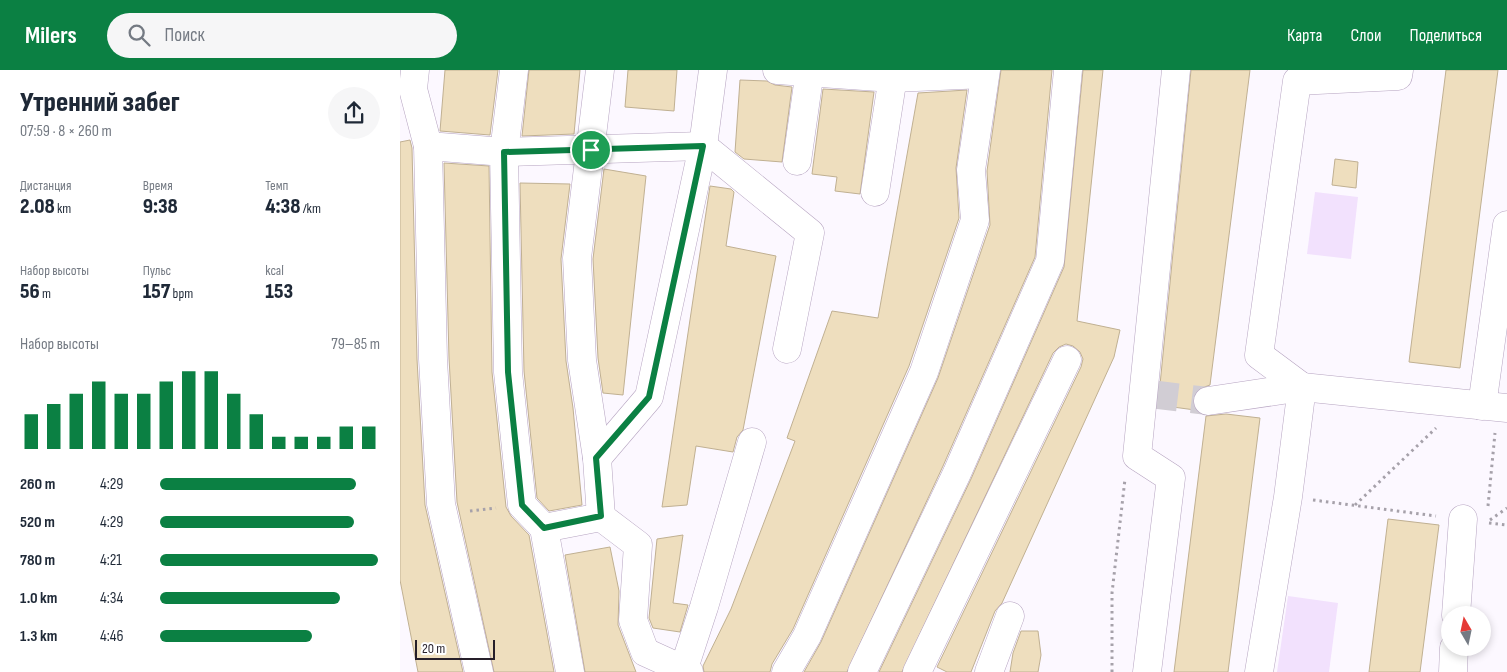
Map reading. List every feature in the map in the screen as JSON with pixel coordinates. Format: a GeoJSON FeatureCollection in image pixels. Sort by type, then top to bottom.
{"type":"FeatureCollection","features":[{"type":"Feature","properties":{"kind":"street"},"geometry":{"type":"LineString","coordinates":[[514,70],[504,152],[508,372],[522,505],[544,528],[570,672]]}},
{"type":"Feature","properties":{"kind":"street"},"geometry":{"type":"LineString","coordinates":[[600,70],[577,258],[582,360],[596,458],[601,516],[638,545],[633,620],[645,652],[686,670],[752,442]]}},
{"type":"Feature","properties":{"kind":"street"},"geometry":{"type":"LineString","coordinates":[[596,458],[649,397],[703,146],[713,70]]}},
{"type":"Feature","properties":{"kind":"street"},"geometry":{"type":"LineString","coordinates":[[777,70],[894,74],[985,72],[970,170],[975,220],[924,372],[807,636],[786,672]]}},
{"type":"Feature","properties":{"kind":"street"},"geometry":{"type":"LineString","coordinates":[[862,672],[957,473],[1050,261],[1068,70]]}},
{"type":"Feature","properties":{"kind":"street"},"geometry":{"type":"LineString","coordinates":[[1147,672],[1171,478],[1137,456],[1147,393],[1176,70]]}},
{"type":"Feature","properties":{"kind":"street"},"geometry":{"type":"LineString","coordinates":[[1302,388],[1258,355],[1297,81],[1398,76],[1399,70]]}},
{"type":"Feature","properties":{"kind":"street"},"geometry":{"type":"LineString","coordinates":[[798,161],[809,71]]}},
{"type":"Feature","properties":{"kind":"street"},"geometry":{"type":"LineString","coordinates":[[875,192],[894,74]]}},
{"type":"Feature","properties":{"kind":"street"},"geometry":{"type":"LineString","coordinates":[[409,83],[428,146],[433,359],[441,504],[479,672]]}},
{"type":"Feature","properties":{"kind":"street"},"geometry":{"type":"LineString","coordinates":[[428,146],[504,152],[703,146],[810,233],[787,350]]}},
{"type":"Feature","properties":{"kind":"street"},"geometry":{"type":"LineString","coordinates":[[1208,401],[1302,388],[1487,406],[1507,225]]}},
{"type":"Feature","properties":{"kind":"street"},"geometry":{"type":"LineString","coordinates":[[917,672],[1067,360]]}},
{"type":"Feature","properties":{"kind":"street"},"geometry":{"type":"LineString","coordinates":[[1259,672],[1288,497],[1302,388]]}},
{"type":"Feature","properties":{"kind":"street"},"geometry":{"type":"LineString","coordinates":[[544,528],[601,516]]}},
{"type":"Feature","properties":{"kind":"street"},"geometry":{"type":"LineString","coordinates":[[1458,606],[1474,521]]}},
{"type":"Feature","properties":{"kind":"street"},"geometry":{"type":"LineString","coordinates":[[989,672],[1010,616]]}},
{"type":"Feature","properties":{"kind":"street"},"geometry":{"type":"LineString","coordinates":[[1452,672],[1453,656]]}},
{"type":"Feature","properties":{"kind":"path"},"geometry":{"type":"LineString","coordinates":[[1354,505],[1487,406]]}},
{"type":"Feature","properties":{"kind":"path"},"geometry":{"type":"LineString","coordinates":[[1474,521],[1487,406]]}},
{"type":"Feature","properties":{"kind":"path"},"geometry":{"type":"LineString","coordinates":[[1288,497],[1507,525]]}},
{"type":"Feature","properties":{"kind":"path"},"geometry":{"type":"LineString","coordinates":[[444,514],[522,505]]}},
{"type":"Feature","properties":{"kind":"path"},"geometry":{"type":"LineString","coordinates":[[1474,521],[1507,508]]}},
{"type":"Feature","properties":{"kind":"shaded area"},"geometry":{"type":"Polygon","coordinates":[[[1315,192],[1358,197],[1351,259],[1307,254],[1315,192]]]}},
{"type":"Feature","properties":{"kind":"shaded area"},"geometry":{"type":"Polygon","coordinates":[[[1288,596],[1338,603],[1329,672],[1277,672],[1288,596]]]}},
{"type":"Feature","properties":{"kind":"building"},"geometry":{"type":"Polygon","coordinates":[[[445,70],[498,70],[490,135],[440,131],[445,70]]]}},
{"type":"Feature","properties":{"kind":"building"},"geometry":{"type":"Polygon","coordinates":[[[529,70],[580,70],[574,134],[522,136],[529,70]]]}},
{"type":"Feature","properties":{"kind":"building"},"geometry":{"type":"Polygon","coordinates":[[[628,70],[677,70],[674,111],[625,107],[628,70]]]}},
{"type":"Feature","properties":{"kind":"building"},"geometry":{"type":"Polygon","coordinates":[[[1001,70],[1052,70],[1035,257],[943,466],[847,672],[804,672],[821,642],[938,378],[990,225],[987,171],[1001,70]]]}},
{"type":"Feature","properties":{"kind":"building"},"geometry":{"type":"Polygon","coordinates":[[[1083,70],[1103,70],[1077,321],[1120,330],[1114,357],[1002,603],[995,611],[971,672],[947,672],[937,667],[1081,367],[1083,359],[1080,352],[1073,346],[1066,344],[1059,347],[1053,353],[902,672],[879,672],[971,479],[1064,267],[1083,70]]]}},
{"type":"Feature","properties":{"kind":"building"},"geometry":{"type":"Polygon","coordinates":[[[1191,70],[1250,70],[1210,385],[1199,389],[1194,395],[1193,403],[1195,410],[1158,405],[1191,70]]]}},
{"type":"Feature","properties":{"kind":"building"},"geometry":{"type":"Polygon","coordinates":[[[1446,70],[1498,70],[1460,368],[1409,362],[1446,70]]]}},
{"type":"Feature","properties":{"kind":"building"},"geometry":{"type":"Polygon","coordinates":[[[740,80],[767,81],[775,85],[792,87],[782,162],[744,159],[735,152],[740,80]]]}},
{"type":"Feature","properties":{"kind":"building"},"geometry":{"type":"Polygon","coordinates":[[[823,89],[874,92],[860,194],[835,191],[837,177],[812,174],[823,89]]]}},
{"type":"Feature","properties":{"kind":"building"},"geometry":{"type":"Polygon","coordinates":[[[967,90],[956,168],[959,218],[909,366],[793,629],[772,664],[770,672],[704,672],[703,666],[731,609],[795,441],[787,438],[832,311],[878,318],[918,93],[967,90]]]}},
{"type":"Feature","properties":{"kind":"building"},"geometry":{"type":"Polygon","coordinates":[[[410,140],[412,148],[417,359],[425,505],[463,672],[418,672],[400,580],[400,142],[410,140]]]}},
{"type":"Feature","properties":{"kind":"building"},"geometry":{"type":"Polygon","coordinates":[[[1335,159],[1358,162],[1356,188],[1332,185],[1335,159]]]}},
{"type":"Feature","properties":{"kind":"building"},"geometry":{"type":"Polygon","coordinates":[[[444,163],[489,166],[492,372],[506,507],[511,516],[529,535],[554,672],[494,672],[457,502],[449,358],[444,163]]]}},
{"type":"Feature","properties":{"kind":"building"},"geometry":{"type":"Polygon","coordinates":[[[604,169],[646,176],[623,395],[603,393],[598,358],[593,259],[604,169]]]}},
{"type":"Feature","properties":{"kind":"building"},"geometry":{"type":"Polygon","coordinates":[[[520,183],[570,184],[561,259],[566,361],[573,408],[582,505],[549,511],[537,498],[524,371],[520,183]]]}},
{"type":"Feature","properties":{"kind":"building"},"geometry":{"type":"Polygon","coordinates":[[[710,186],[731,189],[734,192],[726,246],[776,256],[743,430],[737,437],[733,452],[696,446],[687,505],[662,507],[710,186]]]}},
{"type":"Feature","properties":{"kind":"building"},"geometry":{"type":"Polygon","coordinates":[[[1226,414],[1260,418],[1228,672],[1174,672],[1206,416],[1226,414]]]}},
{"type":"Feature","properties":{"kind":"building"},"geometry":{"type":"Polygon","coordinates":[[[1388,519],[1439,525],[1420,672],[1369,672],[1388,519]]]}},
{"type":"Feature","properties":{"kind":"building"},"geometry":{"type":"Polygon","coordinates":[[[683,535],[673,603],[688,605],[680,632],[653,628],[649,618],[657,539],[683,535]]]}},
{"type":"Feature","properties":{"kind":"building"},"geometry":{"type":"Polygon","coordinates":[[[610,547],[619,591],[618,625],[636,672],[585,672],[565,555],[610,547]]]}},
{"type":"Feature","properties":{"kind":"building"},"geometry":{"type":"Polygon","coordinates":[[[1021,631],[1038,631],[1041,655],[1038,672],[1010,672],[1013,653],[1021,631]]]}},
{"type":"Feature","properties":{"kind":"tunnel"},"geometry":{"type":"LineString","coordinates":[[1150,394],[1208,401]]}},
{"type":"Feature","properties":{"kind":"route"},"geometry":{"type":"LineString","coordinates":[[703,146],[649,397],[596,458],[601,516],[544,528],[522,505],[508,372],[504,152],[591,150],[703,146]]}}]}
